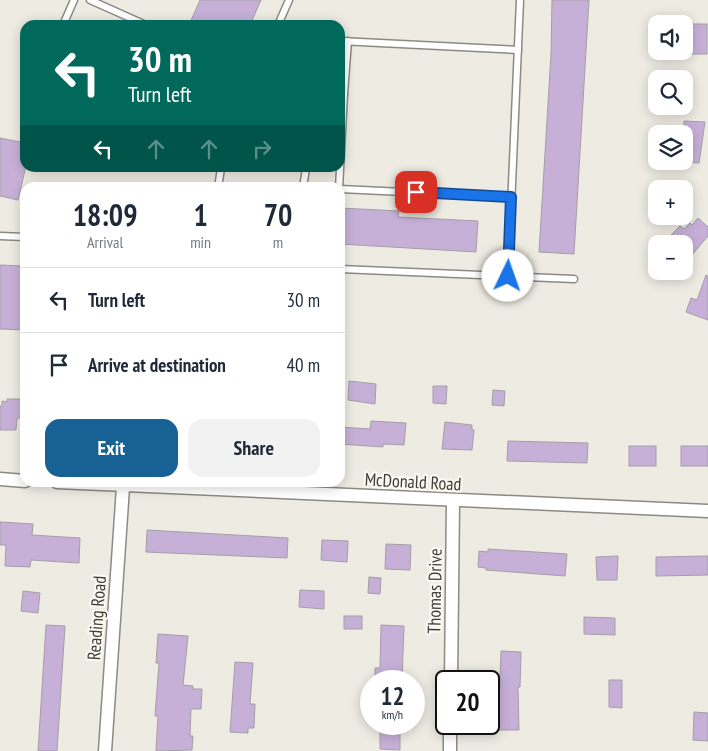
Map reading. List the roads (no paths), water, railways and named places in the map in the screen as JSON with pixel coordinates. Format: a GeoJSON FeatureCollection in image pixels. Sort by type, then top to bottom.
{"type":"FeatureCollection","features":[{"type":"Feature","properties":{"kind":"street"},"geometry":{"type":"LineString","coordinates":[[0,479],[20,480]]}},
{"type":"Feature","properties":{"kind":"street","name":"Reading Road"},"geometry":{"type":"LineString","coordinates":[[105,751],[123,487]]}},
{"type":"Feature","properties":{"kind":"street","name":"McDonald Road"},"geometry":{"type":"LineString","coordinates":[[145,487],[708,511]]}},
{"type":"Feature","properties":{"kind":"street","name":"Thomas Drive"},"geometry":{"type":"LineString","coordinates":[[451,670],[453,501]]}},
{"type":"Feature","properties":{"kind":"street"},"geometry":{"type":"LineString","coordinates":[[450,735],[450,751]]}},
{"type":"Feature","properties":{"kind":"lane"},"geometry":{"type":"LineString","coordinates":[[65,20],[74,0]]}},
{"type":"Feature","properties":{"kind":"lane"},"geometry":{"type":"LineString","coordinates":[[90,0],[135,20]]}},
{"type":"Feature","properties":{"kind":"lane"},"geometry":{"type":"LineString","coordinates":[[280,20],[289,0]]}},
{"type":"Feature","properties":{"kind":"lane"},"geometry":{"type":"LineString","coordinates":[[508,276],[520,0]]}},
{"type":"Feature","properties":{"kind":"lane"},"geometry":{"type":"LineString","coordinates":[[345,81],[348,41],[518,50]]}},
{"type":"Feature","properties":{"kind":"lane"},"geometry":{"type":"LineString","coordinates":[[345,188],[511,197]]}},
{"type":"Feature","properties":{"kind":"lane"},"geometry":{"type":"LineString","coordinates":[[0,236],[20,237]]}},
{"type":"Feature","properties":{"kind":"lane"},"geometry":{"type":"LineString","coordinates":[[345,269],[574,279]]}}]}
